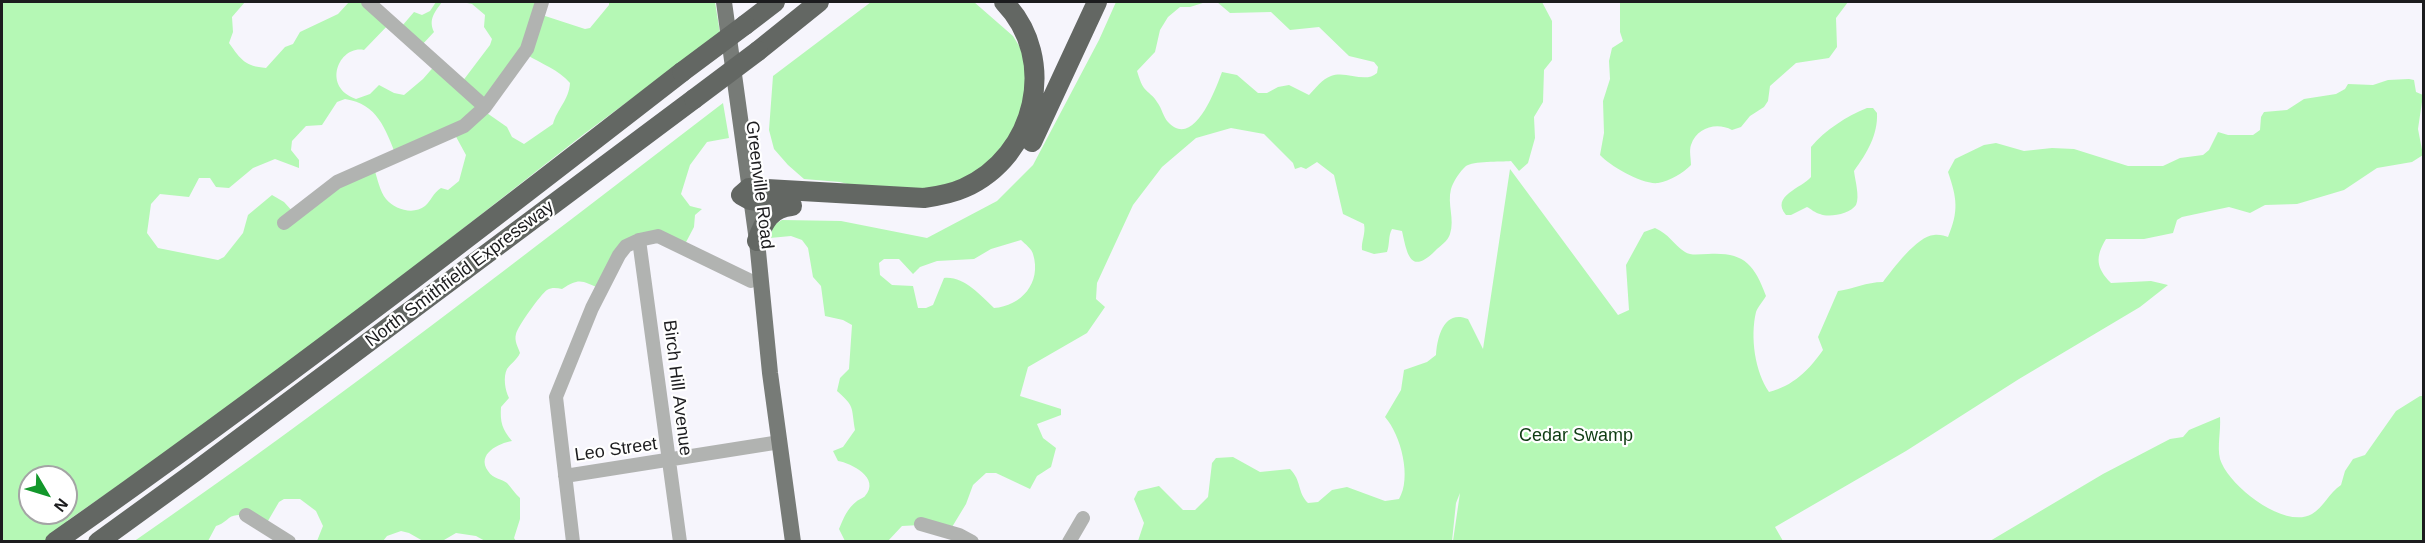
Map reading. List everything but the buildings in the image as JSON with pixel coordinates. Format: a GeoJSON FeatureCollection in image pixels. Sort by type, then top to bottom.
{"type":"FeatureCollection","features":[{"type":"Feature","properties":{"kind":"highway","name":"North Smithfield Expressway"},"geometry":{"type":"LineString","coordinates":[[55,542],[222,424],[776,2]]}},
{"type":"Feature","properties":{"kind":"highway","name":"North Smithfield Expressway"},"geometry":{"type":"LineString","coordinates":[[98,542],[216,457],[758,51],[818,2]]}},
{"type":"Feature","properties":{"kind":"highway"},"geometry":{"type":"LineString","coordinates":[[786,206],[747,189],[755,181],[769,190],[924,198],[946,195],[964,189],[992,171],[1022,135],[1030,114],[1035,86],[1035,65],[1029,42],[1020,23],[1004,2]]}},
{"type":"Feature","properties":{"kind":"highway"},"geometry":{"type":"LineString","coordinates":[[757,241],[763,225],[770,216],[775,210],[786,206],[918,210],[960,204],[980,195],[1010,173],[1030,147],[1097,2]]}},
{"type":"Feature","properties":{"kind":"main road","name":"Greenville Road"},"geometry":{"type":"LineString","coordinates":[[715,2],[757,241],[793,542]]}},
{"type":"Feature","properties":{"kind":"main road","name":"Greenville Road"},"geometry":{"type":"LineString","coordinates":[[724,2],[747,189],[751,281],[771,373]]}},
{"type":"Feature","properties":{"kind":"street"},"geometry":{"type":"LineString","coordinates":[[368,2],[485,107]]}},
{"type":"Feature","properties":{"kind":"street"},"geometry":{"type":"LineString","coordinates":[[284,223],[337,182],[464,126],[485,107],[527,49],[542,2]]}},
{"type":"Feature","properties":{"kind":"street"},"geometry":{"type":"LineString","coordinates":[[573,542],[556,397],[591,308],[626,246],[653,235],[666,238],[751,281]]}},
{"type":"Feature","properties":{"kind":"street","name":"Birch Hill Avenue"},"geometry":{"type":"LineString","coordinates":[[639,240],[680,542]]}},
{"type":"Feature","properties":{"kind":"street","name":"Leo Street"},"geometry":{"type":"LineString","coordinates":[[565,476],[780,442]]}},
{"type":"Feature","properties":{"kind":"street"},"geometry":{"type":"LineString","coordinates":[[246,515],[285,540]]}},
{"type":"Feature","properties":{"kind":"street"},"geometry":{"type":"LineString","coordinates":[[1069,542],[1083,518]]}},
{"type":"Feature","properties":{"kind":"street"},"geometry":{"type":"LineString","coordinates":[[921,524],[959,535],[972,542]]}},
{"type":"Feature","properties":{"kind":"green space"},"geometry":{"type":"Polygon","coordinates":[[[2,2],[245,2],[232,17],[233,32],[229,43],[244,61],[253,66],[266,68],[285,47],[293,44],[300,32],[338,14],[349,2],[371,2],[392,21],[364,50],[355,50],[347,54],[337,68],[339,86],[345,93],[356,99],[370,94],[379,85],[394,93],[404,95],[437,63],[462,82],[492,39],[484,27],[485,15],[472,4],[462,2],[545,2],[542,15],[585,29],[590,28],[609,2],[715,2],[720,33],[584,134],[213,420],[78,513],[78,465],[18,465],[18,525],[69,525],[70,527],[49,541],[2,542],[2,2]],[[527,55],[484,111],[507,127],[512,137],[524,144],[553,124],[567,94],[570,83],[556,71],[527,55]],[[345,99],[337,102],[322,125],[306,126],[292,141],[291,150],[299,160],[299,168],[275,159],[253,168],[229,188],[216,187],[210,178],[199,178],[189,197],[160,194],[151,204],[147,233],[158,248],[218,260],[224,257],[243,233],[248,215],[272,195],[284,202],[294,213],[374,168],[386,199],[394,206],[410,211],[421,209],[441,188],[448,190],[459,181],[466,155],[454,133],[396,155],[384,127],[373,112],[365,106],[345,99]]]}},
{"type":"Feature","properties":{"kind":"green space"},"geometry":{"type":"Polygon","coordinates":[[[436,2],[442,2],[432,19],[434,32],[421,46],[402,26],[414,12],[422,15],[430,11],[436,2]]]}},
{"type":"Feature","properties":{"kind":"green space"},"geometry":{"type":"Polygon","coordinates":[[[871,2],[974,2],[1013,36],[1021,49],[1025,64],[1027,96],[1000,163],[952,189],[866,189],[840,182],[804,179],[774,149],[769,130],[773,76],[871,2]]]}},
{"type":"Feature","properties":{"kind":"green space"},"geometry":{"type":"Polygon","coordinates":[[[1116,2],[1206,2],[1190,7],[1180,7],[1168,17],[1160,30],[1155,52],[1137,71],[1143,86],[1156,100],[1166,120],[1178,129],[1187,128],[1195,123],[1209,102],[1222,72],[1237,75],[1258,93],[1267,93],[1278,87],[1289,85],[1309,95],[1322,81],[1331,76],[1367,77],[1377,73],[1378,67],[1374,62],[1349,56],[1319,27],[1290,30],[1271,12],[1230,13],[1217,2],[1542,2],[1552,21],[1552,60],[1544,70],[1543,102],[1534,117],[1535,138],[1528,163],[1519,171],[1511,161],[1480,162],[1466,166],[1451,189],[1452,223],[1449,237],[1420,262],[1411,259],[1408,254],[1402,231],[1392,229],[1387,252],[1374,254],[1362,250],[1364,224],[1343,214],[1334,175],[1317,162],[1306,169],[1301,167],[1295,169],[1293,163],[1264,134],[1231,128],[1196,138],[1162,167],[1133,205],[1097,283],[1096,299],[1105,307],[1087,333],[1028,367],[1020,396],[1061,409],[1061,415],[1037,424],[1043,438],[1056,448],[1051,467],[1037,476],[1030,489],[996,473],[986,473],[973,485],[966,504],[949,532],[920,525],[902,526],[888,541],[845,541],[839,529],[851,507],[865,496],[869,489],[867,478],[856,468],[838,461],[833,451],[843,447],[855,430],[851,408],[847,400],[837,391],[840,378],[849,369],[852,325],[843,320],[825,316],[821,286],[813,277],[808,248],[802,240],[791,236],[759,239],[757,235],[782,220],[841,221],[927,238],[997,201],[1033,165],[1099,40],[1116,2]],[[1021,240],[991,249],[974,259],[937,261],[920,267],[913,274],[899,259],[884,259],[879,263],[880,275],[892,285],[913,286],[918,308],[933,305],[944,278],[965,283],[994,308],[1004,306],[1021,298],[1032,283],[1035,265],[1032,252],[1021,240]]]}},
{"type":"Feature","properties":{"kind":"green space"},"geometry":{"type":"Polygon","coordinates":[[[1620,2],[1848,2],[1836,18],[1837,47],[1829,58],[1796,63],[1770,86],[1768,101],[1764,107],[1750,116],[1741,127],[1732,130],[1714,126],[1703,130],[1691,145],[1691,165],[1676,176],[1652,183],[1627,174],[1600,155],[1604,133],[1603,101],[1610,79],[1609,61],[1612,48],[1623,41],[1620,32],[1620,2]]]}},
{"type":"Feature","properties":{"kind":"green space","name":"Cedar Swamp"},"geometry":{"type":"Polygon","coordinates":[[[2388,80],[2414,80],[2416,92],[2423,95],[2418,129],[2423,155],[2412,162],[2377,168],[2344,190],[2297,204],[2265,205],[2250,213],[2229,207],[2182,217],[2177,220],[2173,233],[2144,239],[2106,239],[2100,251],[2099,262],[2102,272],[2111,283],[2151,281],[2168,285],[2140,307],[2019,379],[1906,451],[1775,527],[1783,541],[1453,541],[1460,493],[1456,503],[1452,541],[1138,541],[1144,523],[1134,499],[1138,491],[1159,486],[1183,510],[1195,510],[1208,497],[1212,463],[1216,458],[1233,457],[1260,472],[1290,469],[1308,503],[1318,502],[1332,490],[1347,487],[1385,501],[1399,499],[1405,480],[1403,457],[1396,434],[1385,417],[1401,390],[1404,370],[1427,362],[1436,355],[1440,333],[1448,321],[1460,317],[1468,319],[1483,349],[1510,169],[1618,315],[1629,310],[1626,265],[1644,232],[1655,228],[1687,253],[1730,255],[1746,262],[1757,275],[1766,296],[1756,312],[1754,343],[1760,375],[1769,392],[1786,386],[1800,376],[1823,350],[1818,337],[1838,291],[1883,282],[1920,241],[1934,235],[1948,237],[1954,220],[1956,204],[1948,172],[1955,159],[1984,145],[1996,143],[2024,151],[2052,148],[2074,149],[2128,166],[2163,166],[2180,158],[2203,155],[2209,150],[2218,132],[2228,135],[2253,135],[2260,130],[2261,117],[2264,112],[2287,110],[2304,99],[2336,94],[2345,89],[2348,84],[2373,85],[2388,80]]]}},
{"type":"Feature","properties":{"kind":"green space"},"geometry":{"type":"Polygon","coordinates":[[[723,103],[729,138],[707,142],[690,165],[681,194],[690,206],[702,209],[695,215],[694,227],[684,246],[666,239],[632,244],[601,289],[577,282],[562,289],[549,289],[535,304],[516,334],[516,344],[520,353],[507,369],[505,384],[509,398],[501,407],[502,425],[512,441],[491,450],[485,459],[485,465],[490,474],[507,483],[520,498],[520,519],[514,538],[516,541],[485,541],[476,536],[456,533],[444,540],[423,541],[401,531],[387,536],[383,541],[317,541],[323,526],[316,511],[300,499],[284,499],[279,502],[265,526],[243,515],[238,515],[216,526],[208,541],[133,542],[357,381],[723,103]]]}},
{"type":"Feature","properties":{"kind":"green space"},"geometry":{"type":"Polygon","coordinates":[[[1867,108],[1873,108],[1877,113],[1877,121],[1871,144],[1854,171],[1856,205],[1849,211],[1834,215],[1824,215],[1807,207],[1786,215],[1782,208],[1785,198],[1811,177],[1811,147],[1837,124],[1867,108]]]}},
{"type":"Feature","properties":{"kind":"green space"},"geometry":{"type":"Polygon","coordinates":[[[2423,396],[2423,541],[1990,541],[2103,474],[2170,439],[2183,437],[2189,430],[2220,417],[2220,459],[2234,481],[2258,502],[2287,516],[2300,517],[2312,514],[2341,485],[2345,471],[2353,459],[2365,455],[2396,411],[2423,396]]]}}]}
